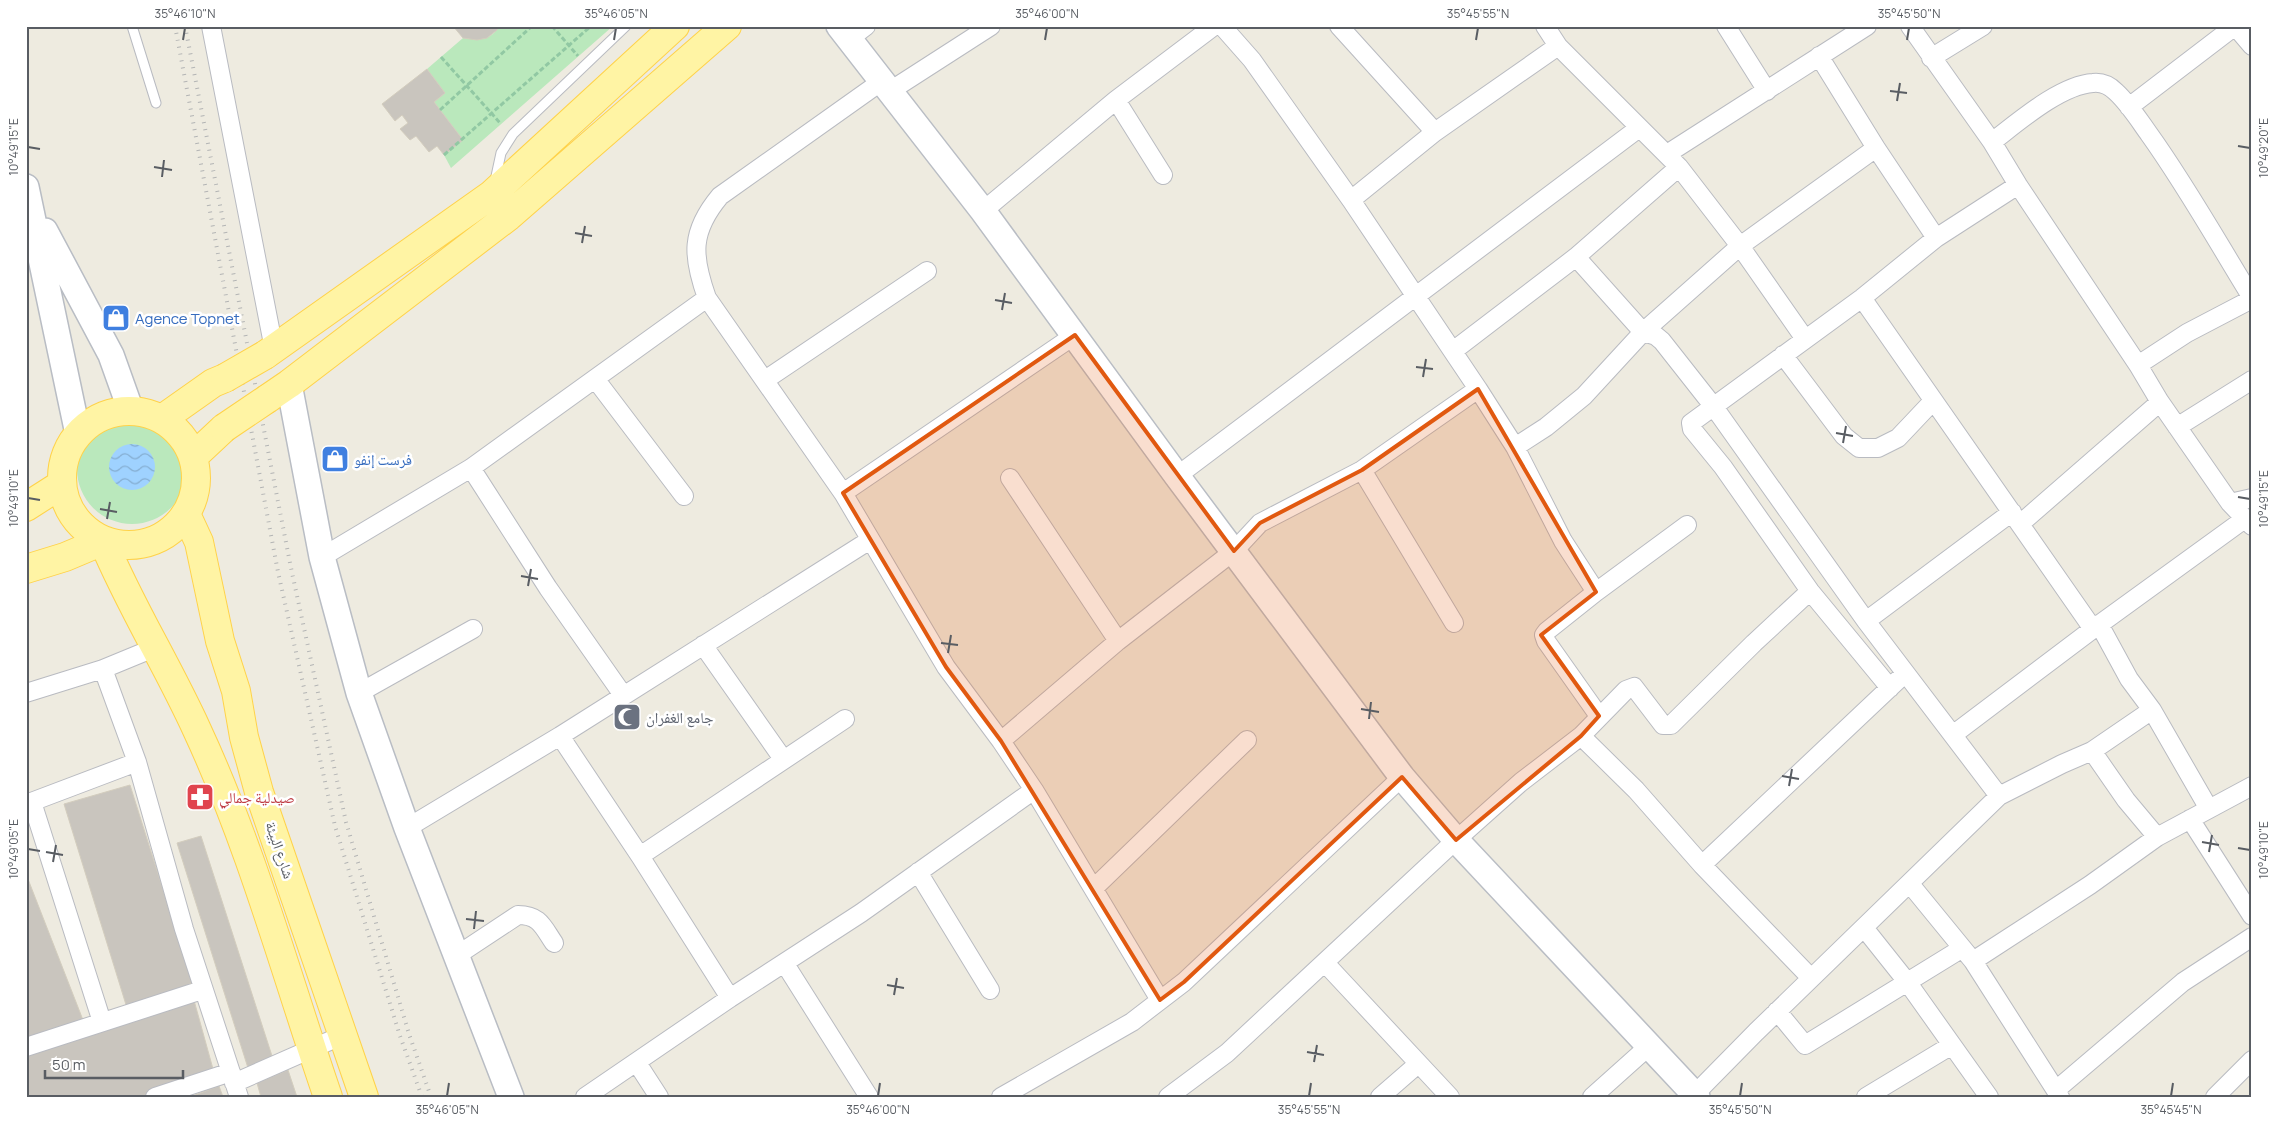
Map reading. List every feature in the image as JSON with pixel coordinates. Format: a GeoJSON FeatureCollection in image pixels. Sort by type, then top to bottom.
{"type":"FeatureCollection","features":[{"type":"Feature","properties":{"kind":"main road"},"geometry":{"type":"LineString","coordinates":[[162,419],[213,383],[270,352],[491,196],[675,26]]}},
{"type":"Feature","properties":{"kind":"main road"},"geometry":{"type":"LineString","coordinates":[[193,457],[224,428],[278,392],[509,216],[727,26]]}},
{"type":"Feature","properties":{"kind":"main road"},"geometry":{"type":"LineString","coordinates":[[131,411],[147,413],[162,419],[181,435],[193,457],[196,476],[194,496],[186,514],[168,533],[144,544],[124,545],[103,541],[79,524],[71,512],[62,484],[63,466],[68,449],[78,434],[87,426],[108,414],[131,411]]}},
{"type":"Feature","properties":{"kind":"main road"},"geometry":{"type":"LineString","coordinates":[[26,507],[62,484]]}},
{"type":"Feature","properties":{"kind":"main road","name":"شارع البيئة"},"geometry":{"type":"LineString","coordinates":[[186,514],[199,542],[220,641],[236,691],[244,737],[259,792],[361,1087]]}},
{"type":"Feature","properties":{"kind":"main road"},"geometry":{"type":"LineString","coordinates":[[26,569],[65,557],[103,541]]}},
{"type":"Feature","properties":{"kind":"main road"},"geometry":{"type":"LineString","coordinates":[[103,541],[117,575],[197,729],[225,795],[326,1092],[361,1087]]}},
{"type":"Feature","properties":{"kind":"street"},"geometry":{"type":"LineString","coordinates":[[211,26],[270,352]]}},
{"type":"Feature","properties":{"kind":"street"},"geometry":{"type":"LineString","coordinates":[[991,26],[886,86],[720,196],[699,228],[696,248],[697,270],[707,298],[843,493],[946,667],[1001,741],[1034,790],[1160,1000]]}},
{"type":"Feature","properties":{"kind":"street"},"geometry":{"type":"LineString","coordinates":[[983,211],[1116,100],[1214,26]]}},
{"type":"Feature","properties":{"kind":"street"},"geometry":{"type":"LineString","coordinates":[[1222,26],[1252,60],[1454,351],[1515,448],[1563,540],[1596,592]]}},
{"type":"Feature","properties":{"kind":"street"},"geometry":{"type":"LineString","coordinates":[[1339,26],[1435,132]]}},
{"type":"Feature","properties":{"kind":"street"},"geometry":{"type":"LineString","coordinates":[[1545,26],[1558,46],[1638,128],[1673,160],[1740,246],[1805,339]]}},
{"type":"Feature","properties":{"kind":"street"},"geometry":{"type":"LineString","coordinates":[[1726,26],[1767,91]]}},
{"type":"Feature","properties":{"kind":"street"},"geometry":{"type":"LineString","coordinates":[[1454,351],[1576,257],[1673,160],[1767,91],[1867,26]]}},
{"type":"Feature","properties":{"kind":"street"},"geometry":{"type":"LineString","coordinates":[[1910,26],[1930,58],[1992,142],[2018,185],[2177,427],[2230,503],[2249,522],[2096,626],[1954,734]]}},
{"type":"Feature","properties":{"kind":"street"},"geometry":{"type":"LineString","coordinates":[[1930,58],[1983,26]]}},
{"type":"Feature","properties":{"kind":"street"},"geometry":{"type":"LineString","coordinates":[[2129,107],[2235,26],[2252,46]]}},
{"type":"Feature","properties":{"kind":"street"},"geometry":{"type":"LineString","coordinates":[[851,31],[886,86],[983,211],[1177,476],[1402,776],[1456,840],[1696,1096],[1777,1011],[1865,929],[1939,853],[1999,796],[2092,751],[2152,710]]}},
{"type":"Feature","properties":{"kind":"street"},"geometry":{"type":"LineString","coordinates":[[1351,200],[1435,132],[1558,46]]}},
{"type":"Feature","properties":{"kind":"street"},"geometry":{"type":"LineString","coordinates":[[1819,56],[1876,148],[1936,238]]}},
{"type":"Feature","properties":{"kind":"street"},"geometry":{"type":"LineString","coordinates":[[1992,142],[2038,107],[2065,92],[2092,83],[2103,84],[2111,88],[2129,107],[2169,162],[2252,299],[2187,333],[2138,365]]}},
{"type":"Feature","properties":{"kind":"street"},"geometry":{"type":"LineString","coordinates":[[1116,100],[1163,175]]}},
{"type":"Feature","properties":{"kind":"street"},"geometry":{"type":"LineString","coordinates":[[1177,476],[1638,128]]}},
{"type":"Feature","properties":{"kind":"street"},"geometry":{"type":"LineString","coordinates":[[1515,448],[1546,427],[1584,396],[1643,332],[1740,246],[1876,148]]}},
{"type":"Feature","properties":{"kind":"street"},"geometry":{"type":"LineString","coordinates":[[1890,688],[1810,591],[1723,467],[1692,430],[1691,423],[1862,298],[1936,238],[2018,185]]}},
{"type":"Feature","properties":{"kind":"street"},"geometry":{"type":"LineString","coordinates":[[29,196],[111,356],[131,411]]}},
{"type":"Feature","properties":{"kind":"street"},"geometry":{"type":"LineString","coordinates":[[29,196],[78,434]]}},
{"type":"Feature","properties":{"kind":"street"},"geometry":{"type":"LineString","coordinates":[[1576,257],[1643,332],[1656,336],[1662,341],[1714,407],[1866,621],[1954,734],[1999,796]]}},
{"type":"Feature","properties":{"kind":"street"},"geometry":{"type":"LineString","coordinates":[[765,380],[927,271]]}},
{"type":"Feature","properties":{"kind":"street"},"geometry":{"type":"LineString","coordinates":[[322,557],[471,468],[596,380],[707,298]]}},
{"type":"Feature","properties":{"kind":"street"},"geometry":{"type":"LineString","coordinates":[[1862,298],[2016,518],[2096,626],[2129,679],[2152,710],[2209,809]]}},
{"type":"Feature","properties":{"kind":"street"},"geometry":{"type":"LineString","coordinates":[[843,493],[1075,335]]}},
{"type":"Feature","properties":{"kind":"street"},"geometry":{"type":"LineString","coordinates":[[1783,355],[1844,436],[1859,448],[1878,448],[1898,438],[1933,401]]}},
{"type":"Feature","properties":{"kind":"street"},"geometry":{"type":"LineString","coordinates":[[596,380],[684,496]]}},
{"type":"Feature","properties":{"kind":"street"},"geometry":{"type":"LineString","coordinates":[[2177,427],[2252,380]]}},
{"type":"Feature","properties":{"kind":"street"},"geometry":{"type":"LineString","coordinates":[[1001,741],[1118,641],[1234,550],[1260,523],[1362,470],[1478,389]]}},
{"type":"Feature","properties":{"kind":"street"},"geometry":{"type":"LineString","coordinates":[[278,392],[359,694],[456,956],[511,1097]]}},
{"type":"Feature","properties":{"kind":"street"},"geometry":{"type":"LineString","coordinates":[[1866,621],[2016,518],[2160,402]]}},
{"type":"Feature","properties":{"kind":"street"},"geometry":{"type":"LineString","coordinates":[[471,468],[548,588],[623,695]]}},
{"type":"Feature","properties":{"kind":"street"},"geometry":{"type":"LineString","coordinates":[[1362,470],[1454,623]]}},
{"type":"Feature","properties":{"kind":"street"},"geometry":{"type":"LineString","coordinates":[[1010,478],[1118,641]]}},
{"type":"Feature","properties":{"kind":"street"},"geometry":{"type":"LineString","coordinates":[[2230,503],[2252,498]]}},
{"type":"Feature","properties":{"kind":"street"},"geometry":{"type":"LineString","coordinates":[[1599,716],[1546,641],[1544,635],[1546,631],[1580,603],[1687,526]]}},
{"type":"Feature","properties":{"kind":"street"},"geometry":{"type":"LineString","coordinates":[[408,828],[560,736],[870,540]]}},
{"type":"Feature","properties":{"kind":"street"},"geometry":{"type":"LineString","coordinates":[[1176,1095],[1227,1053],[1521,782],[1581,736],[1626,690],[1634,687],[1664,725],[1671,725],[1754,642],[1810,591]]}},
{"type":"Feature","properties":{"kind":"street"},"geometry":{"type":"LineString","coordinates":[[359,694],[473,629]]}},
{"type":"Feature","properties":{"kind":"street"},"geometry":{"type":"LineString","coordinates":[[703,644],[783,759]]}},
{"type":"Feature","properties":{"kind":"street"},"geometry":{"type":"LineString","coordinates":[[26,693],[102,669],[154,648]]}},
{"type":"Feature","properties":{"kind":"street"},"geometry":{"type":"LineString","coordinates":[[102,669],[137,762],[202,990],[235,1084]]}},
{"type":"Feature","properties":{"kind":"street"},"geometry":{"type":"LineString","coordinates":[[1702,865],[1905,673]]}},
{"type":"Feature","properties":{"kind":"street"},"geometry":{"type":"LineString","coordinates":[[640,856],[845,719]]}},
{"type":"Feature","properties":{"kind":"street"},"geometry":{"type":"LineString","coordinates":[[560,736],[640,856],[730,998]]}},
{"type":"Feature","properties":{"kind":"street"},"geometry":{"type":"LineString","coordinates":[[1581,736],[1636,790],[1702,865],[1811,978]]}},
{"type":"Feature","properties":{"kind":"street"},"geometry":{"type":"LineString","coordinates":[[1094,888],[1246,740]]}},
{"type":"Feature","properties":{"kind":"street"},"geometry":{"type":"LineString","coordinates":[[2092,751],[2126,800],[2157,837]]}},
{"type":"Feature","properties":{"kind":"street"},"geometry":{"type":"LineString","coordinates":[[102,1022],[29,803],[137,762]]}},
{"type":"Feature","properties":{"kind":"street"},"geometry":{"type":"LineString","coordinates":[[1001,1097],[1132,1022],[1184,982],[1402,776]]}},
{"type":"Feature","properties":{"kind":"street"},"geometry":{"type":"LineString","coordinates":[[1777,1011],[1805,1045],[1908,982],[1967,955],[2090,885],[2157,837],[2252,786]]}},
{"type":"Feature","properties":{"kind":"street"},"geometry":{"type":"LineString","coordinates":[[585,1097],[730,998],[862,913],[1034,790]]}},
{"type":"Feature","properties":{"kind":"street"},"geometry":{"type":"LineString","coordinates":[[2190,819],[2252,916]]}},
{"type":"Feature","properties":{"kind":"street"},"geometry":{"type":"LineString","coordinates":[[918,872],[990,990]]}},
{"type":"Feature","properties":{"kind":"street"},"geometry":{"type":"LineString","coordinates":[[1910,884],[1967,955],[2058,1093],[2183,982],[2252,937]]}},
{"type":"Feature","properties":{"kind":"street"},"geometry":{"type":"LineString","coordinates":[[456,956],[518,915],[529,915],[538,920],[554,943]]}},
{"type":"Feature","properties":{"kind":"street"},"geometry":{"type":"LineString","coordinates":[[1865,929],[1908,982],[1982,1084],[1989,1097]]}},
{"type":"Feature","properties":{"kind":"street"},"geometry":{"type":"LineString","coordinates":[[1325,963],[1450,1097]]}},
{"type":"Feature","properties":{"kind":"street"},"geometry":{"type":"LineString","coordinates":[[785,964],[869,1097]]}},
{"type":"Feature","properties":{"kind":"street"},"geometry":{"type":"LineString","coordinates":[[26,1047],[202,990]]}},
{"type":"Feature","properties":{"kind":"street"},"geometry":{"type":"LineString","coordinates":[[155,1097],[235,1084],[343,1035]]}},
{"type":"Feature","properties":{"kind":"street"},"geometry":{"type":"LineString","coordinates":[[1866,1097],[1952,1045]]}},
{"type":"Feature","properties":{"kind":"street"},"geometry":{"type":"LineString","coordinates":[[1592,1097],[1649,1046]]}},
{"type":"Feature","properties":{"kind":"street"},"geometry":{"type":"LineString","coordinates":[[2216,1097],[2252,1060]]}},
{"type":"Feature","properties":{"kind":"street"},"geometry":{"type":"LineString","coordinates":[[637,1063],[659,1097]]}},
{"type":"Feature","properties":{"kind":"street"},"geometry":{"type":"LineString","coordinates":[[1380,1097],[1418,1064]]}},
{"type":"Feature","properties":{"kind":"lane"},"geometry":{"type":"LineString","coordinates":[[132,26],[156,103]]}},
{"type":"Feature","properties":{"kind":"lane"},"geometry":{"type":"LineString","coordinates":[[491,196],[501,153],[513,134],[626,26]]}},
{"type":"Feature","properties":{"kind":"path"},"geometry":{"type":"LineString","coordinates":[[440,110],[532,26]]}},
{"type":"Feature","properties":{"kind":"path"},"geometry":{"type":"LineString","coordinates":[[552,26],[578,56]]}},
{"type":"Feature","properties":{"kind":"path"},"geometry":{"type":"LineString","coordinates":[[444,155],[591,26]]}},
{"type":"Feature","properties":{"kind":"path"},"geometry":{"type":"LineString","coordinates":[[442,57],[501,124]]}},
{"type":"Feature","properties":{"kind":"highlighted area"},"geometry":{"type":"Polygon","coordinates":[[[1075,335],[1234,551],[1260,523],[1362,470],[1478,389],[1596,592],[1541,635],[1599,716],[1581,736],[1456,840],[1402,777],[1184,982],[1160,1000],[1001,741],[946,667],[843,493],[1075,335]]]}},
{"type":"Feature","properties":{"kind":"green space"},"geometry":{"type":"Polygon","coordinates":[[[498,26],[613,26],[451,168],[444,155],[463,140],[434,102],[445,93],[427,69],[463,38],[478,39],[488,37],[496,31],[498,26]]]}},
{"type":"Feature","properties":{"kind":"green space"},"geometry":{"type":"Polygon","coordinates":[[[132,414],[153,418],[171,430],[183,448],[187,469],[183,490],[171,508],[153,520],[132,524],[111,520],[93,508],[81,490],[77,469],[81,448],[93,430],[111,418],[132,414]]]}},
{"type":"Feature","properties":{"kind":"water"},"geometry":{"type":"Polygon","coordinates":[[[137,444],[149,450],[154,458],[154,476],[149,484],[141,489],[127,490],[115,484],[110,476],[109,462],[115,450],[123,445],[137,444]]]}},
{"type":"Feature","properties":{"kind":"building"},"geometry":{"type":"Polygon","coordinates":[[[453,26],[498,26],[497,30],[487,38],[477,40],[463,38],[453,26]]]}},
{"type":"Feature","properties":{"kind":"building"},"geometry":{"type":"Polygon","coordinates":[[[427,69],[445,93],[434,102],[463,140],[444,155],[437,146],[429,152],[416,136],[410,140],[400,129],[408,123],[402,115],[395,121],[382,104],[427,69]]]}},
{"type":"Feature","properties":{"kind":"building"},"geometry":{"type":"Polygon","coordinates":[[[130,785],[194,988],[127,1008],[64,804],[130,785]]]}},
{"type":"Feature","properties":{"kind":"building"},"geometry":{"type":"Polygon","coordinates":[[[201,836],[273,1059],[248,1068],[177,843],[201,836]]]}},
{"type":"Feature","properties":{"kind":"building"},"geometry":{"type":"Polygon","coordinates":[[[26,874],[83,1020],[26,1040],[26,874]]]}},
{"type":"Feature","properties":{"kind":"building"},"geometry":{"type":"Polygon","coordinates":[[[192,993],[213,1069],[140,1097],[26,1097],[26,1053],[192,993]]]}},
{"type":"Feature","properties":{"kind":"building"},"geometry":{"type":"Polygon","coordinates":[[[288,1070],[297,1097],[261,1097],[257,1083],[288,1070]]]}},
{"type":"Feature","properties":{"kind":"building"},"geometry":{"type":"Polygon","coordinates":[[[219,1086],[223,1097],[190,1097],[219,1086]]]}},
{"type":"Feature","properties":{"kind":"railway"},"geometry":{"type":"LineString","coordinates":[[175,26],[278,572],[335,826],[400,1036],[422,1097]]}},
{"type":"Feature","properties":{"kind":"railway"},"geometry":{"type":"LineString","coordinates":[[185,26],[291,568],[346,822],[409,1034],[431,1097]]}},
{"type":"Feature","properties":{"kind":"place","name":"Agence Topnet"},"geometry":{"type":"Point","coordinates":[116,318]}},
{"type":"Feature","properties":{"kind":"place","name":"فرست إنفو"},"geometry":{"type":"Point","coordinates":[335,459]}},
{"type":"Feature","properties":{"kind":"place","name":"جامع الغفران"},"geometry":{"type":"Point","coordinates":[627,717]}},
{"type":"Feature","properties":{"kind":"place","name":"صيدلية جمالي"},"geometry":{"type":"Point","coordinates":[200,797]}}]}
